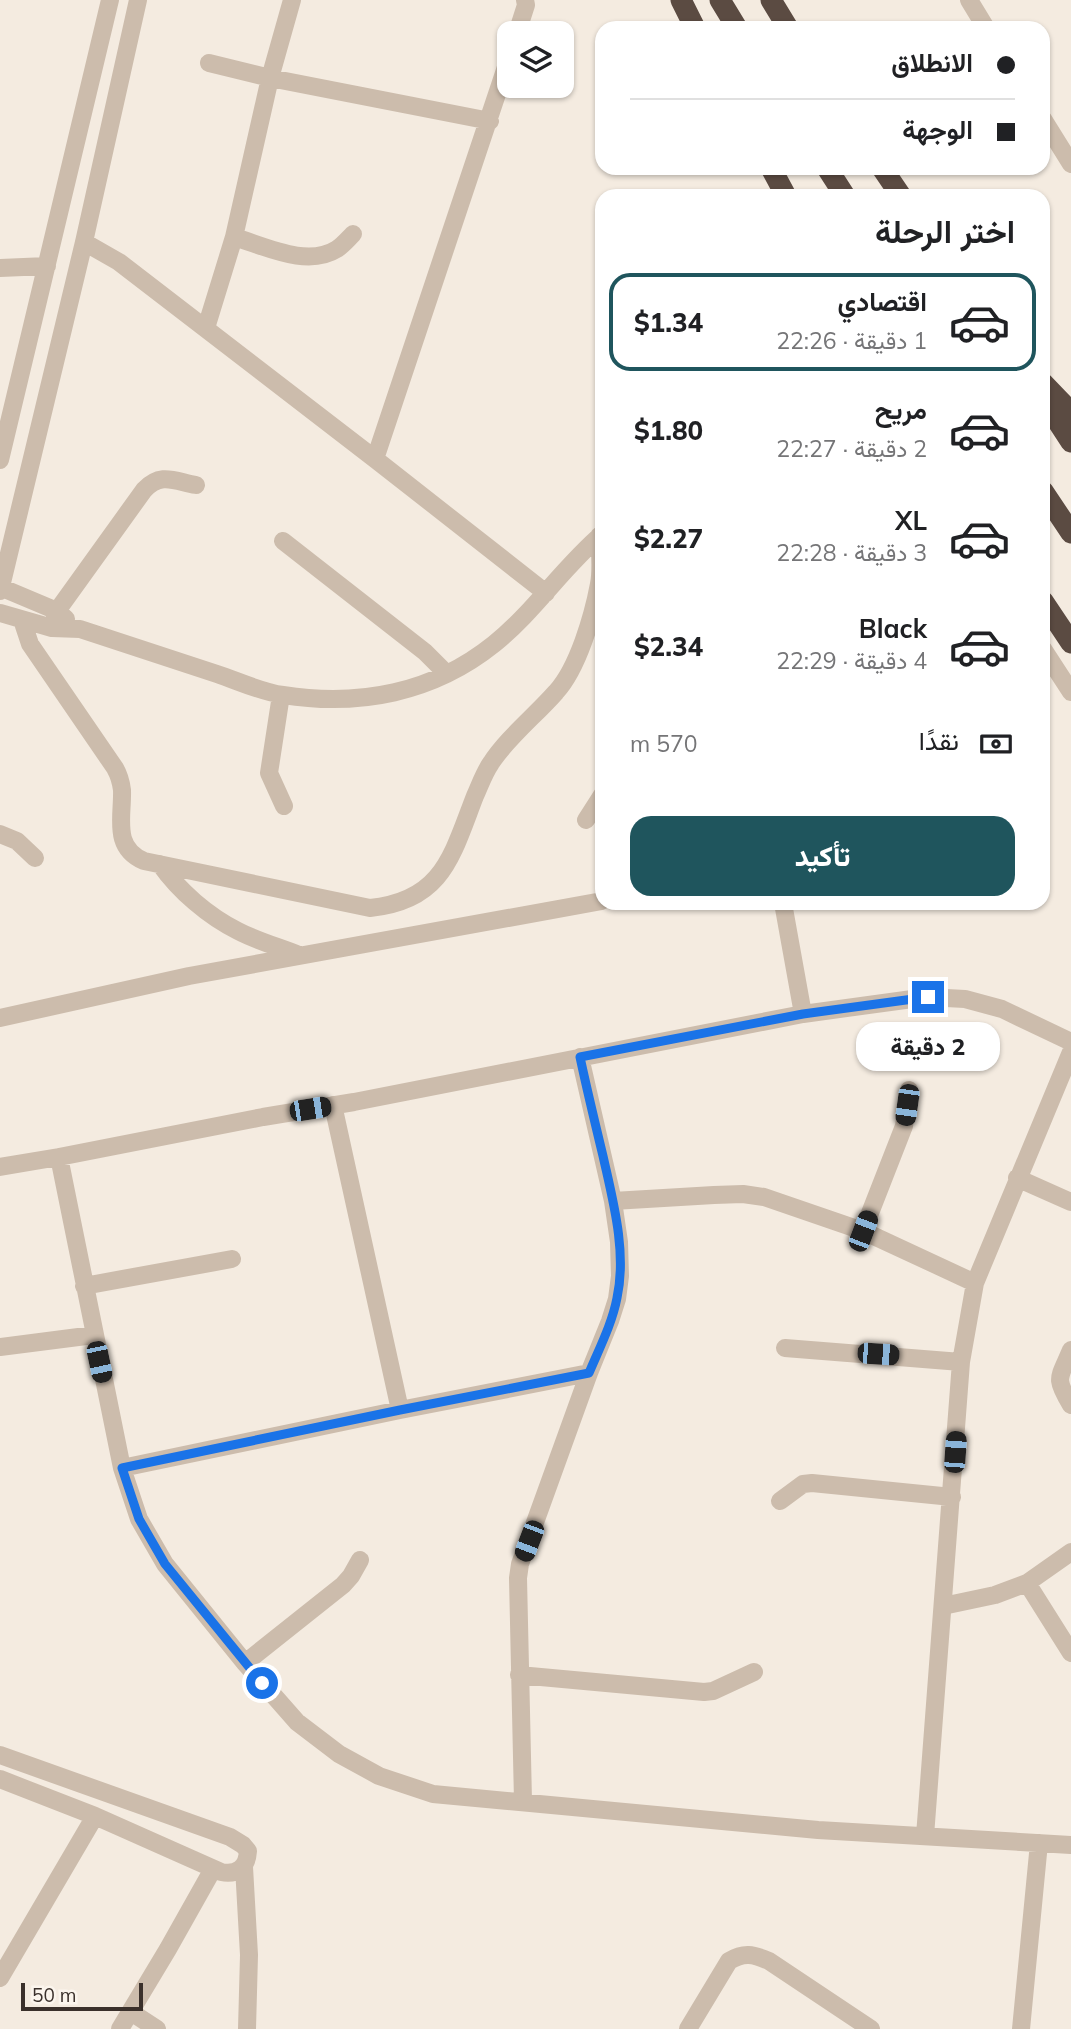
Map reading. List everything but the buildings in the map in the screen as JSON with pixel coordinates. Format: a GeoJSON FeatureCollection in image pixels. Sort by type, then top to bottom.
{"type":"FeatureCollection","features":[{"type":"Feature","properties":{"kind":"highway"},"geometry":{"type":"LineString","coordinates":[[681,0],[692,21]]}},
{"type":"Feature","properties":{"kind":"highway"},"geometry":{"type":"LineString","coordinates":[[720,0],[733,21]]}},
{"type":"Feature","properties":{"kind":"highway"},"geometry":{"type":"LineString","coordinates":[[771,0],[784,21]]}},
{"type":"Feature","properties":{"kind":"highway"},"geometry":{"type":"LineString","coordinates":[[1050,390],[1071,412]]}},
{"type":"Feature","properties":{"kind":"highway"},"geometry":{"type":"LineString","coordinates":[[1050,410],[1071,442]]}},
{"type":"Feature","properties":{"kind":"highway"},"geometry":{"type":"LineString","coordinates":[[1050,502],[1071,533]]}},
{"type":"Feature","properties":{"kind":"highway"},"geometry":{"type":"LineString","coordinates":[[1050,612],[1071,643]]}},
{"type":"Feature","properties":{"kind":"street"},"geometry":{"type":"LineString","coordinates":[[0,460],[110,0]]}},
{"type":"Feature","properties":{"kind":"street"},"geometry":{"type":"LineString","coordinates":[[138,0],[84,242],[0,588],[55,620],[281,695],[332,699],[367,698],[407,691],[447,674],[493,645],[524,617],[595,541]]}},
{"type":"Feature","properties":{"kind":"street"},"geometry":{"type":"LineString","coordinates":[[206,328],[234,237],[270,78],[292,0]]}},
{"type":"Feature","properties":{"kind":"street"},"geometry":{"type":"LineString","coordinates":[[521,21],[525,0]]}},
{"type":"Feature","properties":{"kind":"street"},"geometry":{"type":"LineString","coordinates":[[969,0],[982,21]]}},
{"type":"Feature","properties":{"kind":"street"},"geometry":{"type":"LineString","coordinates":[[209,63],[270,78],[490,121]]}},
{"type":"Feature","properties":{"kind":"street"},"geometry":{"type":"LineString","coordinates":[[375,459],[497,98]]}},
{"type":"Feature","properties":{"kind":"street"},"geometry":{"type":"LineString","coordinates":[[1050,130],[1071,164]]}},
{"type":"Feature","properties":{"kind":"street"},"geometry":{"type":"LineString","coordinates":[[234,237],[301,257],[315,257],[339,248],[354,234]]}},
{"type":"Feature","properties":{"kind":"street"},"geometry":{"type":"LineString","coordinates":[[84,242],[119,262],[206,328],[546,593]]}},
{"type":"Feature","properties":{"kind":"street"},"geometry":{"type":"LineString","coordinates":[[0,268],[47,266]]}},
{"type":"Feature","properties":{"kind":"street"},"geometry":{"type":"LineString","coordinates":[[55,620],[152,482],[160,478],[196,485]]}},
{"type":"Feature","properties":{"kind":"street"},"geometry":{"type":"LineString","coordinates":[[283,541],[425,652],[447,674]]}},
{"type":"Feature","properties":{"kind":"street"},"geometry":{"type":"LineString","coordinates":[[25,621],[30,643],[121,780],[121,836],[135,857],[370,908],[395,903],[424,891],[438,877],[453,852],[490,764],[500,750],[558,690],[575,664],[595,598]]}},
{"type":"Feature","properties":{"kind":"street"},"geometry":{"type":"LineString","coordinates":[[0,613],[25,621],[55,620]]}},
{"type":"Feature","properties":{"kind":"street"},"geometry":{"type":"LineString","coordinates":[[1050,660],[1071,692]]}},
{"type":"Feature","properties":{"kind":"street"},"geometry":{"type":"LineString","coordinates":[[281,695],[269,773],[284,806]]}},
{"type":"Feature","properties":{"kind":"street"},"geometry":{"type":"LineString","coordinates":[[586,820],[595,806]]}},
{"type":"Feature","properties":{"kind":"street"},"geometry":{"type":"LineString","coordinates":[[0,834],[17,841],[35,858]]}},
{"type":"Feature","properties":{"kind":"street"},"geometry":{"type":"LineString","coordinates":[[160,864],[172,882],[225,924],[299,955]]}},
{"type":"Feature","properties":{"kind":"street"},"geometry":{"type":"LineString","coordinates":[[0,1018],[189,976],[595,902]]}},
{"type":"Feature","properties":{"kind":"street"},"geometry":{"type":"LineString","coordinates":[[784,910],[803,1014]]}},
{"type":"Feature","properties":{"kind":"street"},"geometry":{"type":"LineString","coordinates":[[0,1167],[803,1014],[928,997],[965,999],[1002,1009],[1071,1042]]}},
{"type":"Feature","properties":{"kind":"street"},"geometry":{"type":"LineString","coordinates":[[925,1836],[961,1362],[975,1283],[1071,1052]]}},
{"type":"Feature","properties":{"kind":"street"},"geometry":{"type":"LineString","coordinates":[[523,1801],[519,1675],[520,1564],[610,1321],[620,1276],[619,1242],[613,1201],[580,1057]]}},
{"type":"Feature","properties":{"kind":"street"},"geometry":{"type":"LineString","coordinates":[[863,1231],[904,1126],[909,1090]]}},
{"type":"Feature","properties":{"kind":"street"},"geometry":{"type":"LineString","coordinates":[[333,1105],[400,1410]]}},
{"type":"Feature","properties":{"kind":"street"},"geometry":{"type":"LineString","coordinates":[[59,1157],[122,1468],[139,1519],[165,1564],[245,1663],[297,1722],[339,1754],[379,1776],[433,1794],[818,1830],[1071,1846]]}},
{"type":"Feature","properties":{"kind":"street"},"geometry":{"type":"LineString","coordinates":[[1017,1178],[1071,1202]]}},
{"type":"Feature","properties":{"kind":"street"},"geometry":{"type":"LineString","coordinates":[[613,1201],[743,1194],[764,1198],[863,1231],[975,1283]]}},
{"type":"Feature","properties":{"kind":"street"},"geometry":{"type":"LineString","coordinates":[[84,1286],[232,1259]]}},
{"type":"Feature","properties":{"kind":"street"},"geometry":{"type":"LineString","coordinates":[[0,1348],[94,1335]]}},
{"type":"Feature","properties":{"kind":"street"},"geometry":{"type":"LineString","coordinates":[[785,1348],[961,1362]]}},
{"type":"Feature","properties":{"kind":"street"},"geometry":{"type":"LineString","coordinates":[[1071,1350],[1059,1384],[1071,1405]]}},
{"type":"Feature","properties":{"kind":"street"},"geometry":{"type":"LineString","coordinates":[[122,1468],[589,1373]]}},
{"type":"Feature","properties":{"kind":"street"},"geometry":{"type":"LineString","coordinates":[[780,1501],[803,1484],[812,1483],[952,1497]]}},
{"type":"Feature","properties":{"kind":"street"},"geometry":{"type":"LineString","coordinates":[[943,1606],[995,1595],[1027,1583],[1071,1552]]}},
{"type":"Feature","properties":{"kind":"street"},"geometry":{"type":"LineString","coordinates":[[245,1663],[343,1585],[360,1559]]}},
{"type":"Feature","properties":{"kind":"street"},"geometry":{"type":"LineString","coordinates":[[1027,1583],[1071,1654]]}},
{"type":"Feature","properties":{"kind":"street"},"geometry":{"type":"LineString","coordinates":[[519,1675],[704,1692],[754,1672]]}},
{"type":"Feature","properties":{"kind":"street"},"geometry":{"type":"LineString","coordinates":[[0,1755],[230,1837],[243,1845],[248,1851],[244,1867],[249,1955],[247,2029]]}},
{"type":"Feature","properties":{"kind":"street"},"geometry":{"type":"LineString","coordinates":[[0,1779],[95,1816],[229,1874],[244,1867]]}},
{"type":"Feature","properties":{"kind":"street"},"geometry":{"type":"LineString","coordinates":[[0,1978],[95,1816]]}},
{"type":"Feature","properties":{"kind":"street"},"geometry":{"type":"LineString","coordinates":[[1021,2029],[1039,1843]]}},
{"type":"Feature","properties":{"kind":"street"},"geometry":{"type":"LineString","coordinates":[[121,2029],[213,1868]]}},
{"type":"Feature","properties":{"kind":"street"},"geometry":{"type":"LineString","coordinates":[[688,2029],[729,1961],[739,1955],[753,1954],[769,1961],[871,2029]]}},
{"type":"Feature","properties":{"kind":"street"},"geometry":{"type":"LineString","coordinates":[[131,2012],[157,2029]]}},
{"type":"Feature","properties":{"kind":"route"},"geometry":{"type":"LineString","coordinates":[[262,1683],[165,1564],[139,1519],[122,1468],[589,1373],[610,1321],[620,1276],[619,1242],[613,1201],[580,1057],[803,1014],[928,997]]}}]}
